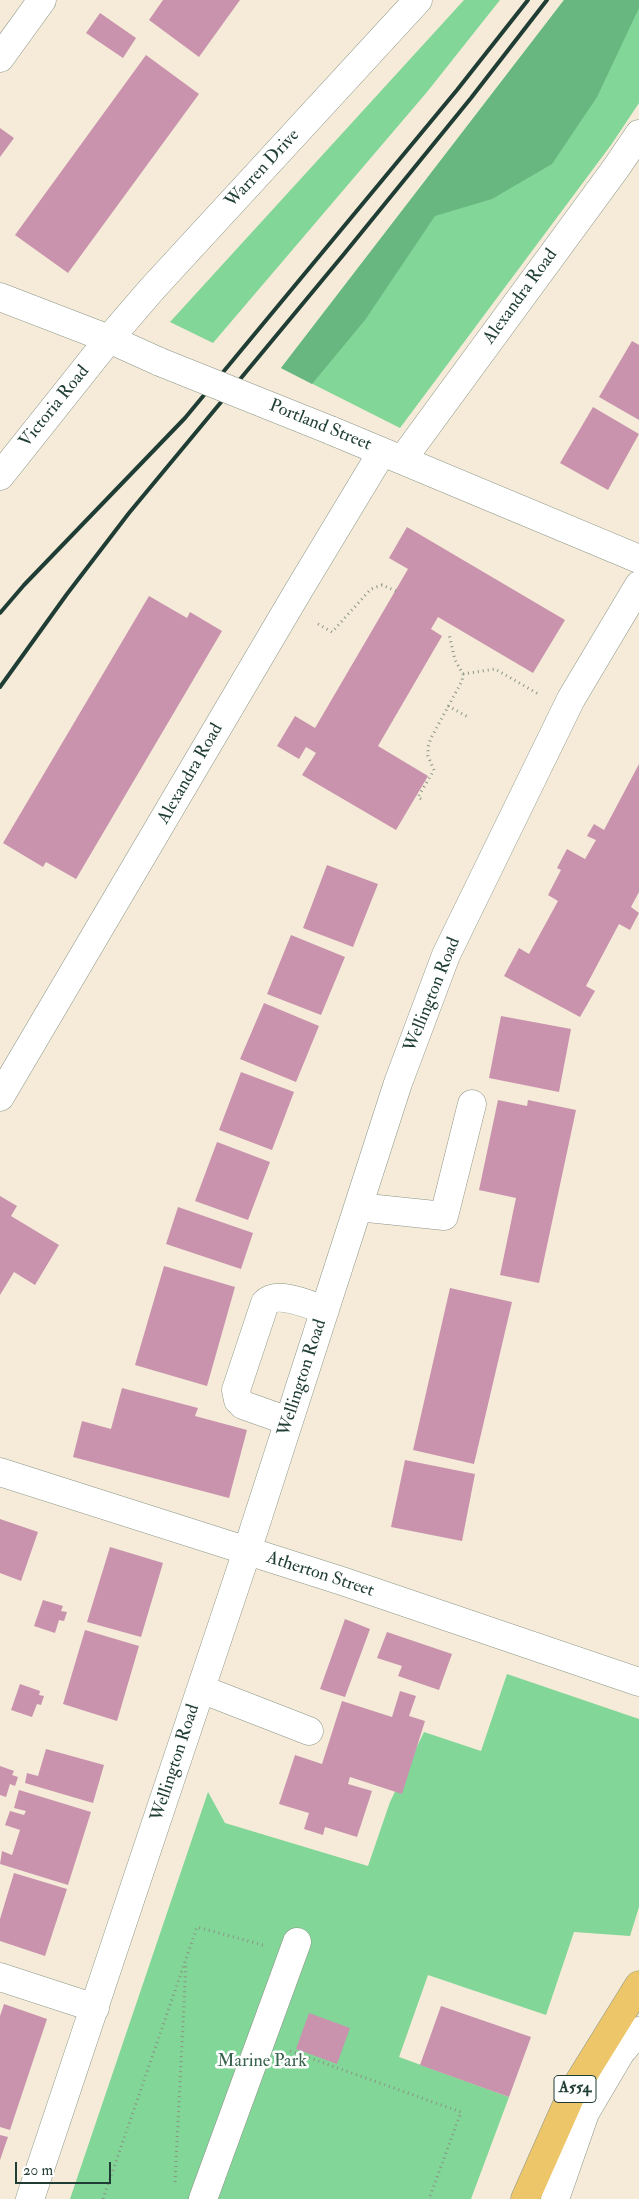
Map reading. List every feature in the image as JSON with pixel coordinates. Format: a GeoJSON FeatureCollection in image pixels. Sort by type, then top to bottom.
{"type":"FeatureCollection","features":[{"type":"Feature","properties":{"kind":"main road","name":"A554"},"geometry":{"type":"LineString","coordinates":[[525,2199],[572,2093],[639,1986]]}},
{"type":"Feature","properties":{"kind":"street"},"geometry":{"type":"LineString","coordinates":[[0,58],[42,0]]}},
{"type":"Feature","properties":{"kind":"street","name":"Warren Drive"},"geometry":{"type":"LineString","coordinates":[[109,339],[152,289],[418,0]]}},
{"type":"Feature","properties":{"kind":"street","name":"Alexandra Road"},"geometry":{"type":"LineString","coordinates":[[0,1097],[297,592],[392,456],[616,168],[639,134]]}},
{"type":"Feature","properties":{"kind":"street","name":"Portland Street"},"geometry":{"type":"LineString","coordinates":[[0,297],[109,339],[160,362],[330,430],[639,559]]}},
{"type":"Feature","properties":{"kind":"street","name":"Victoria Road"},"geometry":{"type":"LineString","coordinates":[[0,476],[109,339]]}},
{"type":"Feature","properties":{"kind":"street","name":"Wellington Road"},"geometry":{"type":"LineString","coordinates":[[30,2199],[247,1551],[398,1083],[446,955],[571,699],[639,585]]}},
{"type":"Feature","properties":{"kind":"street"},"geometry":{"type":"LineString","coordinates":[[358,1207],[444,1216],[472,1104]]}},
{"type":"Feature","properties":{"kind":"street"},"geometry":{"type":"LineString","coordinates":[[288,1421],[243,1405],[238,1400],[236,1390],[265,1303],[269,1299],[280,1297],[325,1310]]}},
{"type":"Feature","properties":{"kind":"street","name":"Atherton Street"},"geometry":{"type":"LineString","coordinates":[[0,1472],[247,1551],[639,1682]]}},
{"type":"Feature","properties":{"kind":"street"},"geometry":{"type":"LineString","coordinates":[[201,1690],[310,1731]]}},
{"type":"Feature","properties":{"kind":"street"},"geometry":{"type":"LineString","coordinates":[[203,2199],[297,1942]]}},
{"type":"Feature","properties":{"kind":"street"},"geometry":{"type":"LineString","coordinates":[[0,1977],[95,2008]]}},
{"type":"Feature","properties":{"kind":"street"},"geometry":{"type":"LineString","coordinates":[[555,2199],[586,2113],[621,2052],[639,2031]]}},
{"type":"Feature","properties":{"kind":"path"},"geometry":{"type":"LineString","coordinates":[[318,624],[332,632],[371,589],[382,585],[396,591]]}},
{"type":"Feature","properties":{"kind":"path"},"geometry":{"type":"LineString","coordinates":[[421,799],[418,797],[434,770],[428,756],[428,748],[462,681],[463,674],[455,660],[449,634]]}},
{"type":"Feature","properties":{"kind":"path"},"geometry":{"type":"LineString","coordinates":[[463,674],[495,669],[543,697]]}},
{"type":"Feature","properties":{"kind":"path"},"geometry":{"type":"LineString","coordinates":[[448,706],[468,717]]}},
{"type":"Feature","properties":{"kind":"path"},"geometry":{"type":"LineString","coordinates":[[103,2199],[197,1927],[265,1945]]}},
{"type":"Feature","properties":{"kind":"path"},"geometry":{"type":"LineString","coordinates":[[175,2189],[186,1958]]}},
{"type":"Feature","properties":{"kind":"path"},"geometry":{"type":"LineString","coordinates":[[260,2040],[461,2112],[429,2199]]}},
{"type":"Feature","properties":{"kind":"green space"},"geometry":{"type":"Polygon","coordinates":[[[464,0],[500,0],[427,92],[213,343],[170,322],[464,0]]]}},
{"type":"Feature","properties":{"kind":"green space"},"geometry":{"type":"Polygon","coordinates":[[[564,0],[639,0],[639,103],[611,145],[400,428],[281,368],[564,0]]]}},
{"type":"Feature","properties":{"kind":"green space"},"geometry":{"type":"Polygon","coordinates":[[[564,0],[639,0],[639,8],[597,97],[552,164],[492,199],[435,216],[365,320],[312,384],[281,368],[564,0]]]}},
{"type":"Feature","properties":{"kind":"green space","name":"Marine Park"},"geometry":{"type":"Polygon","coordinates":[[[507,1674],[639,1719],[639,1907],[630,1936],[574,1932],[546,2015],[428,1975],[399,2057],[509,2097],[471,2199],[70,2199],[208,1792],[225,1823],[368,1866],[390,1802],[424,1732],[481,1751],[507,1674]]]}},
{"type":"Feature","properties":{"kind":"building"},"geometry":{"type":"Polygon","coordinates":[[[163,0],[240,0],[199,57],[149,20],[163,0]]]}},
{"type":"Feature","properties":{"kind":"building"},"geometry":{"type":"Polygon","coordinates":[[[100,13],[136,38],[123,58],[86,33],[100,13]]]}},
{"type":"Feature","properties":{"kind":"building"},"geometry":{"type":"Polygon","coordinates":[[[146,55],[199,94],[68,273],[15,235],[146,55]]]}},
{"type":"Feature","properties":{"kind":"building"},"geometry":{"type":"Polygon","coordinates":[[[0,128],[14,138],[0,157],[0,128]]]}},
{"type":"Feature","properties":{"kind":"building"},"geometry":{"type":"Polygon","coordinates":[[[632,341],[639,345],[639,420],[599,397],[632,341]]]}},
{"type":"Feature","properties":{"kind":"building"},"geometry":{"type":"Polygon","coordinates":[[[593,407],[639,434],[608,490],[560,463],[593,407]]]}},
{"type":"Feature","properties":{"kind":"building"},"geometry":{"type":"Polygon","coordinates":[[[407,527],[565,620],[533,673],[438,617],[431,629],[442,636],[378,746],[428,776],[396,830],[302,775],[316,753],[306,747],[299,759],[277,746],[295,716],[315,728],[408,569],[389,558],[407,527]]]}},
{"type":"Feature","properties":{"kind":"building"},"geometry":{"type":"Polygon","coordinates":[[[149,596],[187,618],[190,612],[222,631],[76,879],[46,862],[43,867],[3,843],[149,596]]]}},
{"type":"Feature","properties":{"kind":"building"},"geometry":{"type":"Polygon","coordinates":[[[639,764],[639,892],[631,907],[639,913],[630,930],[619,924],[586,986],[595,991],[580,1017],[504,976],[519,948],[529,954],[558,901],[548,895],[561,870],[557,868],[567,849],[585,859],[596,840],[587,836],[594,824],[604,830],[639,764]]]}},
{"type":"Feature","properties":{"kind":"building"},"geometry":{"type":"Polygon","coordinates":[[[327,865],[378,884],[353,947],[303,928],[327,865]]]}},
{"type":"Feature","properties":{"kind":"building"},"geometry":{"type":"Polygon","coordinates":[[[291,935],[345,957],[321,1015],[267,994],[291,935]]]}},
{"type":"Feature","properties":{"kind":"building"},"geometry":{"type":"Polygon","coordinates":[[[264,1003],[319,1026],[296,1082],[240,1059],[264,1003]]]}},
{"type":"Feature","properties":{"kind":"building"},"geometry":{"type":"Polygon","coordinates":[[[501,1016],[571,1029],[559,1092],[489,1078],[501,1016]]]}},
{"type":"Feature","properties":{"kind":"building"},"geometry":{"type":"Polygon","coordinates":[[[241,1072],[294,1092],[272,1150],[219,1130],[241,1072]]]}},
{"type":"Feature","properties":{"kind":"building"},"geometry":{"type":"Polygon","coordinates":[[[498,1100],[527,1106],[528,1100],[576,1110],[539,1283],[500,1275],[516,1198],[479,1190],[498,1100]]]}},
{"type":"Feature","properties":{"kind":"building"},"geometry":{"type":"Polygon","coordinates":[[[217,1142],[270,1162],[248,1220],[195,1201],[217,1142]]]}},
{"type":"Feature","properties":{"kind":"building"},"geometry":{"type":"Polygon","coordinates":[[[0,1196],[17,1206],[11,1216],[59,1245],[35,1285],[14,1272],[0,1295],[0,1196]]]}},
{"type":"Feature","properties":{"kind":"building"},"geometry":{"type":"Polygon","coordinates":[[[178,1207],[253,1233],[241,1269],[166,1244],[178,1207]]]}},
{"type":"Feature","properties":{"kind":"building"},"geometry":{"type":"Polygon","coordinates":[[[164,1266],[235,1287],[207,1386],[135,1365],[164,1266]]]}},
{"type":"Feature","properties":{"kind":"building"},"geometry":{"type":"Polygon","coordinates":[[[450,1288],[512,1302],[474,1464],[413,1450],[450,1288]]]}},
{"type":"Feature","properties":{"kind":"building"},"geometry":{"type":"Polygon","coordinates":[[[122,1388],[198,1408],[195,1416],[247,1430],[229,1498],[73,1457],[82,1421],[111,1429],[122,1388]]]}},
{"type":"Feature","properties":{"kind":"building"},"geometry":{"type":"Polygon","coordinates":[[[405,1460],[475,1474],[462,1541],[391,1527],[405,1460]]]}},
{"type":"Feature","properties":{"kind":"building"},"geometry":{"type":"Polygon","coordinates":[[[0,1519],[38,1532],[21,1581],[0,1573],[0,1519]]]}},
{"type":"Feature","properties":{"kind":"building"},"geometry":{"type":"Polygon","coordinates":[[[110,1547],[163,1563],[141,1637],[87,1622],[110,1547]]]}},
{"type":"Feature","properties":{"kind":"building"},"geometry":{"type":"Polygon","coordinates":[[[43,1600],[63,1606],[61,1611],[67,1612],[64,1621],[59,1620],[55,1633],[34,1626],[43,1600]]]}},
{"type":"Feature","properties":{"kind":"building"},"geometry":{"type":"Polygon","coordinates":[[[345,1619],[370,1629],[345,1697],[320,1689],[345,1619]]]}},
{"type":"Feature","properties":{"kind":"building"},"geometry":{"type":"Polygon","coordinates":[[[85,1630],[139,1646],[117,1721],[63,1704],[85,1630]]]}},
{"type":"Feature","properties":{"kind":"building"},"geometry":{"type":"Polygon","coordinates":[[[387,1632],[452,1654],[439,1690],[398,1676],[402,1666],[377,1658],[387,1632]]]}},
{"type":"Feature","properties":{"kind":"building"},"geometry":{"type":"Polygon","coordinates":[[[20,1684],[40,1691],[39,1695],[44,1696],[41,1705],[37,1704],[32,1717],[11,1710],[20,1684]]]}},
{"type":"Feature","properties":{"kind":"building"},"geometry":{"type":"Polygon","coordinates":[[[400,1691],[416,1696],[409,1716],[425,1721],[402,1794],[350,1777],[348,1784],[372,1791],[357,1837],[325,1827],[323,1835],[304,1829],[309,1813],[279,1804],[295,1755],[322,1764],[342,1701],[392,1717],[400,1691]]]}},
{"type":"Feature","properties":{"kind":"building"},"geometry":{"type":"Polygon","coordinates":[[[46,1749],[104,1765],[93,1803],[25,1783],[27,1773],[38,1776],[46,1749]]]}},
{"type":"Feature","properties":{"kind":"building"},"geometry":{"type":"Polygon","coordinates":[[[0,1766],[14,1771],[12,1775],[18,1777],[15,1786],[10,1784],[6,1797],[0,1795],[0,1766]]]}},
{"type":"Feature","properties":{"kind":"building"},"geometry":{"type":"Polygon","coordinates":[[[19,1790],[91,1812],[68,1885],[0,1864],[2,1851],[12,1855],[20,1830],[5,1825],[10,1811],[24,1815],[26,1811],[14,1808],[19,1790]]]}},
{"type":"Feature","properties":{"kind":"building"},"geometry":{"type":"Polygon","coordinates":[[[14,1873],[67,1889],[45,1956],[0,1941],[0,1919],[14,1873]]]}},
{"type":"Feature","properties":{"kind":"building"},"geometry":{"type":"Polygon","coordinates":[[[4,2004],[47,2019],[10,2130],[0,2127],[0,2016],[4,2004]]]}},
{"type":"Feature","properties":{"kind":"building"},"geometry":{"type":"Polygon","coordinates":[[[441,2006],[531,2037],[509,2097],[420,2065],[441,2006]]]}},
{"type":"Feature","properties":{"kind":"building"},"geometry":{"type":"Polygon","coordinates":[[[309,2013],[350,2028],[337,2064],[296,2049],[309,2013]]]}},
{"type":"Feature","properties":{"kind":"building"},"geometry":{"type":"Polygon","coordinates":[[[0,2135],[8,2137],[0,2160],[0,2135]]]}},
{"type":"Feature","properties":{"kind":"railway"},"geometry":{"type":"LineString","coordinates":[[0,613],[24,585],[185,418],[457,90],[528,0]]}},
{"type":"Feature","properties":{"kind":"railway"},"geometry":{"type":"LineString","coordinates":[[0,687],[67,594],[129,513],[344,254],[471,98],[547,0]]}}]}
